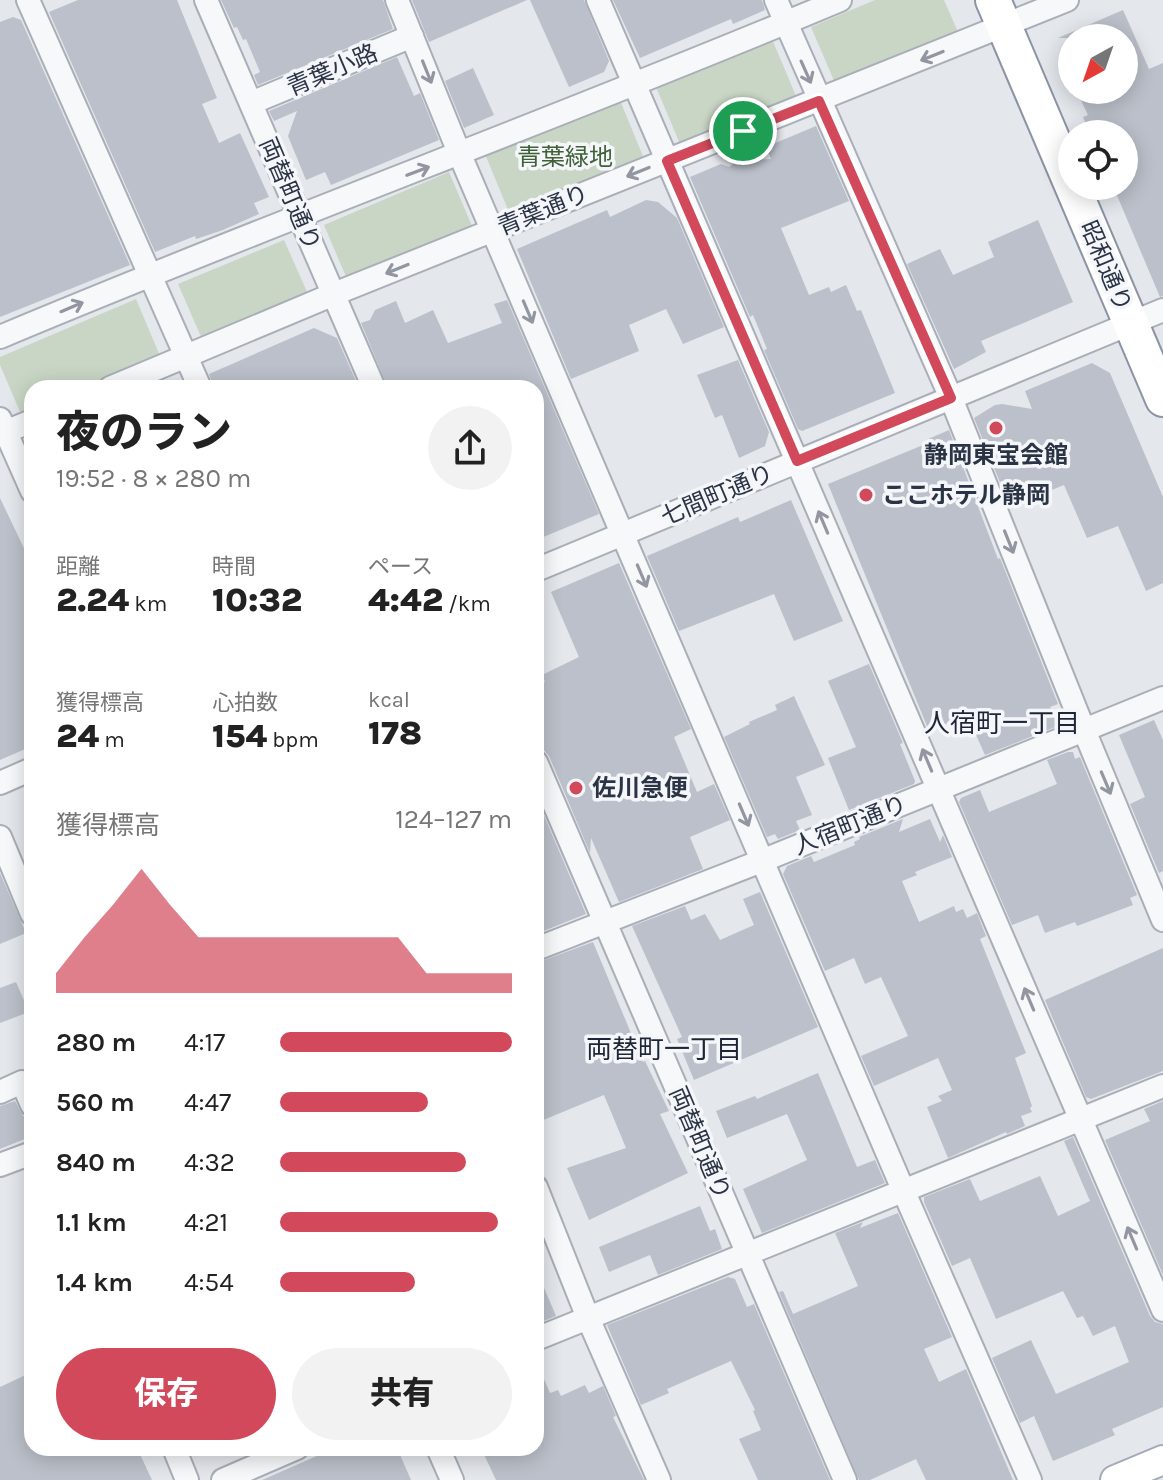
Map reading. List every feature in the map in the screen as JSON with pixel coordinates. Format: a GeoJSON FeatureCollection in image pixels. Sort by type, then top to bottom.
{"type":"FeatureCollection","features":[{"type":"Feature","properties":{"kind":"highway","name":"昭和通り"},"geometry":{"type":"LineString","coordinates":[[999,13],[1163,399]]}},
{"type":"Feature","properties":{"kind":"main road"},"geometry":{"type":"LineString","coordinates":[[1115,1480],[1163,1460]]}},
{"type":"Feature","properties":{"kind":"street"},"geometry":{"type":"LineString","coordinates":[[28,0],[197,380]]}},
{"type":"Feature","properties":{"kind":"street","name":"両替町通り"},"geometry":{"type":"LineString","coordinates":[[206,0],[371,380]]}},
{"type":"Feature","properties":{"kind":"street"},"geometry":{"type":"LineString","coordinates":[[397,0],[460,155],[1030,1480]]}},
{"type":"Feature","properties":{"kind":"street"},"geometry":{"type":"LineString","coordinates":[[598,0],[1163,1310]]}},
{"type":"Feature","properties":{"kind":"street"},"geometry":{"type":"LineString","coordinates":[[776,0],[951,398],[1163,920]]}},
{"type":"Feature","properties":{"kind":"street"},"geometry":{"type":"LineString","coordinates":[[0,337],[150,274],[460,155],[840,0]]}},
{"type":"Feature","properties":{"kind":"street","name":"青葉通り"},"geometry":{"type":"LineString","coordinates":[[129,380],[334,294],[819,101],[999,13],[1067,0]]}},
{"type":"Feature","properties":{"kind":"street","name":"青葉小路"},"geometry":{"type":"LineString","coordinates":[[251,103],[412,36]]}},
{"type":"Feature","properties":{"kind":"street","name":"七間町通り"},"geometry":{"type":"LineString","coordinates":[[544,567],[1163,310]]}},
{"type":"Feature","properties":{"kind":"street"},"geometry":{"type":"LineString","coordinates":[[24,423],[2,428],[24,474]]}},
{"type":"Feature","properties":{"kind":"street","name":"人宿町通り"},"geometry":{"type":"LineString","coordinates":[[544,946],[1163,698]]}},
{"type":"Feature","properties":{"kind":"street"},"geometry":{"type":"LineString","coordinates":[[0,783],[24,772]]}},
{"type":"Feature","properties":{"kind":"street","name":"両替町通り"},"geometry":{"type":"LineString","coordinates":[[544,780],[845,1480]]}},
{"type":"Feature","properties":{"kind":"street"},"geometry":{"type":"LineString","coordinates":[[0,837],[24,895]]}},
{"type":"Feature","properties":{"kind":"street"},"geometry":{"type":"LineString","coordinates":[[0,1092],[22,1082],[24,1087]]}},
{"type":"Feature","properties":{"kind":"street"},"geometry":{"type":"LineString","coordinates":[[544,1336],[1163,1086]]}},
{"type":"Feature","properties":{"kind":"street"},"geometry":{"type":"LineString","coordinates":[[0,1165],[24,1156]]}},
{"type":"Feature","properties":{"kind":"street"},"geometry":{"type":"LineString","coordinates":[[544,1207],[588,1318],[659,1480]]}},
{"type":"Feature","properties":{"kind":"street"},"geometry":{"type":"LineString","coordinates":[[177,1456],[187,1480]]}},
{"type":"Feature","properties":{"kind":"street"},"geometry":{"type":"LineString","coordinates":[[223,1480],[278,1456]]}},
{"type":"Feature","properties":{"kind":"street"},"geometry":{"type":"LineString","coordinates":[[442,1456],[452,1480]]}},
{"type":"Feature","properties":{"kind":"green space"},"geometry":{"type":"Polygon","coordinates":[[[875,0],[944,0],[958,32],[835,83],[811,27],[875,0]]]}},
{"type":"Feature","properties":{"kind":"green space","name":"青葉緑地"},"geometry":{"type":"Polygon","coordinates":[[[772,39],[796,96],[680,144],[656,87],[772,39]]]}},
{"type":"Feature","properties":{"kind":"green space","name":"青葉緑地"},"geometry":{"type":"Polygon","coordinates":[[[619,98],[645,161],[511,217],[485,154],[619,98]]]}},
{"type":"Feature","properties":{"kind":"green space","name":"青葉緑地"},"geometry":{"type":"Polygon","coordinates":[[[449,172],[472,226],[347,279],[324,225],[449,172]]]}},
{"type":"Feature","properties":{"kind":"green space"},"geometry":{"type":"Polygon","coordinates":[[[284,240],[308,294],[202,339],[178,284],[284,240]]]}},
{"type":"Feature","properties":{"kind":"green space"},"geometry":{"type":"Polygon","coordinates":[[[136,299],[160,356],[102,380],[24,380],[24,413],[21,414],[0,365],[0,357],[136,299]]]}},
{"type":"Feature","properties":{"kind":"building"},"geometry":{"type":"Polygon","coordinates":[[[78,0],[177,0],[217,98],[202,104],[219,143],[240,133],[269,197],[254,203],[259,214],[223,230],[196,239],[195,236],[155,252],[49,12],[78,0]]]}},
{"type":"Feature","properties":{"kind":"building"},"geometry":{"type":"Polygon","coordinates":[[[221,0],[383,0],[393,29],[258,85],[254,75],[260,72],[246,39],[243,40],[237,27],[234,28],[221,0]]]}},
{"type":"Feature","properties":{"kind":"building"},"geometry":{"type":"Polygon","coordinates":[[[412,0],[527,0],[429,42],[412,0]]]}},
{"type":"Feature","properties":{"kind":"building"},"geometry":{"type":"Polygon","coordinates":[[[530,0],[584,0],[609,61],[604,72],[569,87],[530,0]]]}},
{"type":"Feature","properties":{"kind":"building"},"geometry":{"type":"Polygon","coordinates":[[[613,0],[762,0],[765,10],[733,24],[731,19],[640,58],[613,0]]]}},
{"type":"Feature","properties":{"kind":"building"},"geometry":{"type":"Polygon","coordinates":[[[1123,10],[1129,24],[1090,24],[1123,10]]]}},
{"type":"Feature","properties":{"kind":"building"},"geometry":{"type":"Polygon","coordinates":[[[13,17],[21,20],[130,265],[0,317],[0,22],[13,17]]]}},
{"type":"Feature","properties":{"kind":"building"},"geometry":{"type":"Polygon","coordinates":[[[1138,44],[1149,69],[1163,63],[1163,296],[1160,297],[1119,200],[1138,200],[1138,120],[1084,120],[1083,117],[1088,115],[1083,104],[1138,104],[1138,44]]]}},
{"type":"Feature","properties":{"kind":"building"},"geometry":{"type":"Polygon","coordinates":[[[397,57],[414,96],[420,93],[439,140],[331,185],[325,172],[306,180],[288,136],[297,111],[274,121],[269,111],[397,57]]]}},
{"type":"Feature","properties":{"kind":"building"},"geometry":{"type":"Polygon","coordinates":[[[473,68],[494,115],[464,128],[445,81],[473,68]]]}},
{"type":"Feature","properties":{"kind":"building"},"geometry":{"type":"Polygon","coordinates":[[[816,126],[849,201],[781,228],[809,295],[829,287],[831,292],[846,285],[857,311],[861,310],[895,393],[802,431],[798,429],[764,350],[767,349],[753,315],[750,317],[690,177],[721,164],[729,167],[737,161],[771,159],[766,147],[816,126]]]}},
{"type":"Feature","properties":{"kind":"building"},"geometry":{"type":"Polygon","coordinates":[[[646,200],[658,202],[677,218],[724,327],[683,344],[666,309],[629,325],[639,351],[571,379],[517,249],[607,210],[610,217],[646,200]]]}},
{"type":"Feature","properties":{"kind":"building"},"geometry":{"type":"Polygon","coordinates":[[[1038,220],[1073,302],[981,341],[986,352],[954,369],[907,264],[940,249],[953,275],[994,257],[988,242],[1038,220]]]}},
{"type":"Feature","properties":{"kind":"building"},"geometry":{"type":"Polygon","coordinates":[[[507,300],[541,380],[385,380],[361,323],[370,320],[375,310],[396,301],[405,323],[433,310],[448,343],[502,323],[494,304],[507,300]]]}},
{"type":"Feature","properties":{"kind":"building"},"geometry":{"type":"Polygon","coordinates":[[[314,328],[337,338],[355,380],[211,380],[209,374],[314,328]]]}},
{"type":"Feature","properties":{"kind":"building"},"geometry":{"type":"Polygon","coordinates":[[[738,360],[769,432],[765,446],[739,458],[722,415],[715,418],[697,375],[738,360]]]}},
{"type":"Feature","properties":{"kind":"building"},"geometry":{"type":"Polygon","coordinates":[[[1092,363],[1110,373],[1163,497],[1163,583],[1146,591],[1118,526],[1087,538],[1064,485],[1010,507],[974,418],[995,405],[1032,409],[1025,391],[1092,363]]]}},
{"type":"Feature","properties":{"kind":"building"},"geometry":{"type":"Polygon","coordinates":[[[544,386],[599,514],[544,537],[544,386]]]}},
{"type":"Feature","properties":{"kind":"building"},"geometry":{"type":"Polygon","coordinates":[[[949,430],[1058,704],[1050,707],[1058,726],[985,755],[967,715],[929,731],[828,484],[928,443],[926,440],[949,430]]]}},
{"type":"Feature","properties":{"kind":"building"},"geometry":{"type":"Polygon","coordinates":[[[0,498],[24,548],[24,750],[0,760],[0,498]]]}},
{"type":"Feature","properties":{"kind":"building"},"geometry":{"type":"Polygon","coordinates":[[[791,500],[843,621],[794,641],[774,594],[679,631],[647,556],[738,517],[740,522],[791,500]]]}},
{"type":"Feature","properties":{"kind":"building"},"geometry":{"type":"Polygon","coordinates":[[[619,563],[691,729],[674,737],[697,792],[714,784],[730,820],[690,837],[703,869],[619,902],[591,838],[590,853],[544,750],[544,674],[579,657],[551,592],[619,563]]]}},
{"type":"Feature","properties":{"kind":"building"},"geometry":{"type":"Polygon","coordinates":[[[869,664],[903,743],[900,744],[915,781],[849,810],[828,758],[856,747],[828,681],[869,664]]]}},
{"type":"Feature","properties":{"kind":"building"},"geometry":{"type":"Polygon","coordinates":[[[794,696],[825,765],[796,777],[812,815],[796,821],[800,830],[778,839],[775,834],[767,837],[724,737],[777,710],[775,705],[794,696]]]}},
{"type":"Feature","properties":{"kind":"building"},"geometry":{"type":"Polygon","coordinates":[[[1154,720],[1163,740],[1163,871],[1159,873],[1130,804],[1145,797],[1119,735],[1154,720]]]}},
{"type":"Feature","properties":{"kind":"building"},"geometry":{"type":"Polygon","coordinates":[[[1073,752],[1075,759],[1080,757],[1137,895],[1130,898],[1133,905],[1077,926],[1075,922],[1045,933],[1038,915],[1012,925],[959,802],[961,798],[980,790],[989,812],[1057,784],[1047,760],[1073,752]]]}},
{"type":"Feature","properties":{"kind":"building"},"geometry":{"type":"Polygon","coordinates":[[[544,816],[586,914],[544,931],[544,816]]]}},
{"type":"Feature","properties":{"kind":"building"},"geometry":{"type":"Polygon","coordinates":[[[903,819],[899,832],[930,819],[940,842],[943,835],[952,857],[915,872],[917,875],[902,881],[919,922],[954,906],[956,912],[963,909],[967,918],[977,913],[986,936],[980,939],[1026,1053],[1015,1058],[1032,1106],[1032,1112],[1021,1116],[1025,1126],[948,1158],[927,1107],[942,1101],[938,1096],[952,1090],[938,1058],[874,1086],[861,1056],[908,1036],[881,977],[865,984],[854,958],[825,971],[783,874],[787,866],[811,856],[814,862],[855,845],[859,837],[903,819]]]}},
{"type":"Feature","properties":{"kind":"building"},"geometry":{"type":"Polygon","coordinates":[[[0,873],[24,934],[0,944],[0,873]]]}},
{"type":"Feature","properties":{"kind":"building"},"geometry":{"type":"Polygon","coordinates":[[[760,892],[818,1027],[694,1080],[677,1039],[682,1037],[632,926],[685,906],[691,920],[705,914],[720,940],[754,925],[743,899],[760,892]]]}},
{"type":"Feature","properties":{"kind":"building"},"geometry":{"type":"Polygon","coordinates":[[[593,942],[643,1062],[669,1111],[660,1114],[688,1173],[589,1220],[567,1168],[626,1148],[604,1095],[544,1120],[544,960],[593,942]]]}},
{"type":"Feature","properties":{"kind":"building"},"geometry":{"type":"Polygon","coordinates":[[[1163,948],[1163,1071],[1091,1099],[1086,1097],[1045,1000],[1163,948]]]}},
{"type":"Feature","properties":{"kind":"building"},"geometry":{"type":"Polygon","coordinates":[[[16,982],[24,1000],[24,1014],[0,1023],[0,988],[16,982]]]}},
{"type":"Feature","properties":{"kind":"building"},"geometry":{"type":"Polygon","coordinates":[[[818,1073],[857,1167],[875,1160],[885,1183],[762,1233],[743,1189],[807,1160],[787,1114],[727,1138],[716,1111],[755,1096],[757,1099],[818,1073]]]}},
{"type":"Feature","properties":{"kind":"building"},"geometry":{"type":"Polygon","coordinates":[[[15,1101],[24,1116],[24,1139],[0,1149],[0,1106],[15,1101]]]}},
{"type":"Feature","properties":{"kind":"building"},"geometry":{"type":"Polygon","coordinates":[[[1163,1101],[1163,1275],[1105,1140],[1150,1121],[1144,1109],[1163,1101]]]}},
{"type":"Feature","properties":{"kind":"building"},"geometry":{"type":"Polygon","coordinates":[[[1073,1137],[1150,1316],[1155,1322],[1163,1324],[1163,1407],[1112,1429],[1115,1435],[1053,1461],[1034,1416],[1020,1423],[992,1358],[1031,1340],[1056,1394],[1129,1362],[1115,1326],[1093,1336],[1083,1316],[1077,1318],[1063,1291],[996,1319],[970,1258],[952,1266],[924,1197],[970,1179],[980,1201],[1040,1176],[1058,1216],[1090,1201],[1064,1141],[1073,1137]]]}},
{"type":"Feature","properties":{"kind":"building"},"geometry":{"type":"Polygon","coordinates":[[[700,1206],[710,1231],[715,1229],[722,1249],[658,1275],[650,1255],[609,1272],[599,1247],[700,1206]]]}},
{"type":"Feature","properties":{"kind":"building"},"geometry":{"type":"Polygon","coordinates":[[[898,1213],[952,1337],[924,1349],[939,1382],[966,1369],[1013,1480],[926,1480],[916,1459],[870,1480],[859,1480],[779,1292],[783,1291],[793,1314],[858,1286],[835,1233],[863,1222],[860,1228],[898,1213]]]}},
{"type":"Feature","properties":{"kind":"building"},"geometry":{"type":"Polygon","coordinates":[[[728,1277],[735,1279],[747,1307],[754,1304],[830,1480],[758,1480],[739,1439],[761,1430],[755,1410],[731,1361],[667,1389],[669,1393],[641,1405],[607,1325],[728,1277]]]}},
{"type":"Feature","properties":{"kind":"building"},"geometry":{"type":"Polygon","coordinates":[[[544,1288],[556,1316],[544,1321],[544,1288]]]}},
{"type":"Feature","properties":{"kind":"building"},"geometry":{"type":"Polygon","coordinates":[[[24,1376],[24,1456],[141,1456],[152,1480],[0,1480],[0,1387],[24,1376]]]}},
{"type":"Feature","properties":{"kind":"building"},"geometry":{"type":"Polygon","coordinates":[[[544,1379],[550,1393],[558,1390],[561,1396],[585,1385],[589,1393],[603,1386],[616,1416],[613,1417],[644,1480],[496,1480],[485,1456],[544,1456],[544,1379]]]}},
{"type":"Feature","properties":{"kind":"building"},"geometry":{"type":"Polygon","coordinates":[[[317,1456],[400,1456],[411,1480],[262,1480],[317,1456]]]}},
{"type":"Feature","properties":{"kind":"place","name":"静岡東宝会館"},"geometry":{"type":"Point","coordinates":[996,428]}},
{"type":"Feature","properties":{"kind":"place","name":"ここホテル静岡"},"geometry":{"type":"Point","coordinates":[866,495]}},
{"type":"Feature","properties":{"kind":"place","name":"佐川急便"},"geometry":{"type":"Point","coordinates":[576,788]}},
{"type":"Feature","properties":{"kind":"district","name":"人宿町一丁目"},"geometry":{"type":"Point","coordinates":[1002,723]}},
{"type":"Feature","properties":{"kind":"district","name":"両替町一丁目"},"geometry":{"type":"Point","coordinates":[664,1049]}},
{"type":"Feature","properties":{"kind":"route"},"geometry":{"type":"LineString","coordinates":[[819,101],[951,398],[797,461],[667,161],[743,131],[819,101]]}}]}
